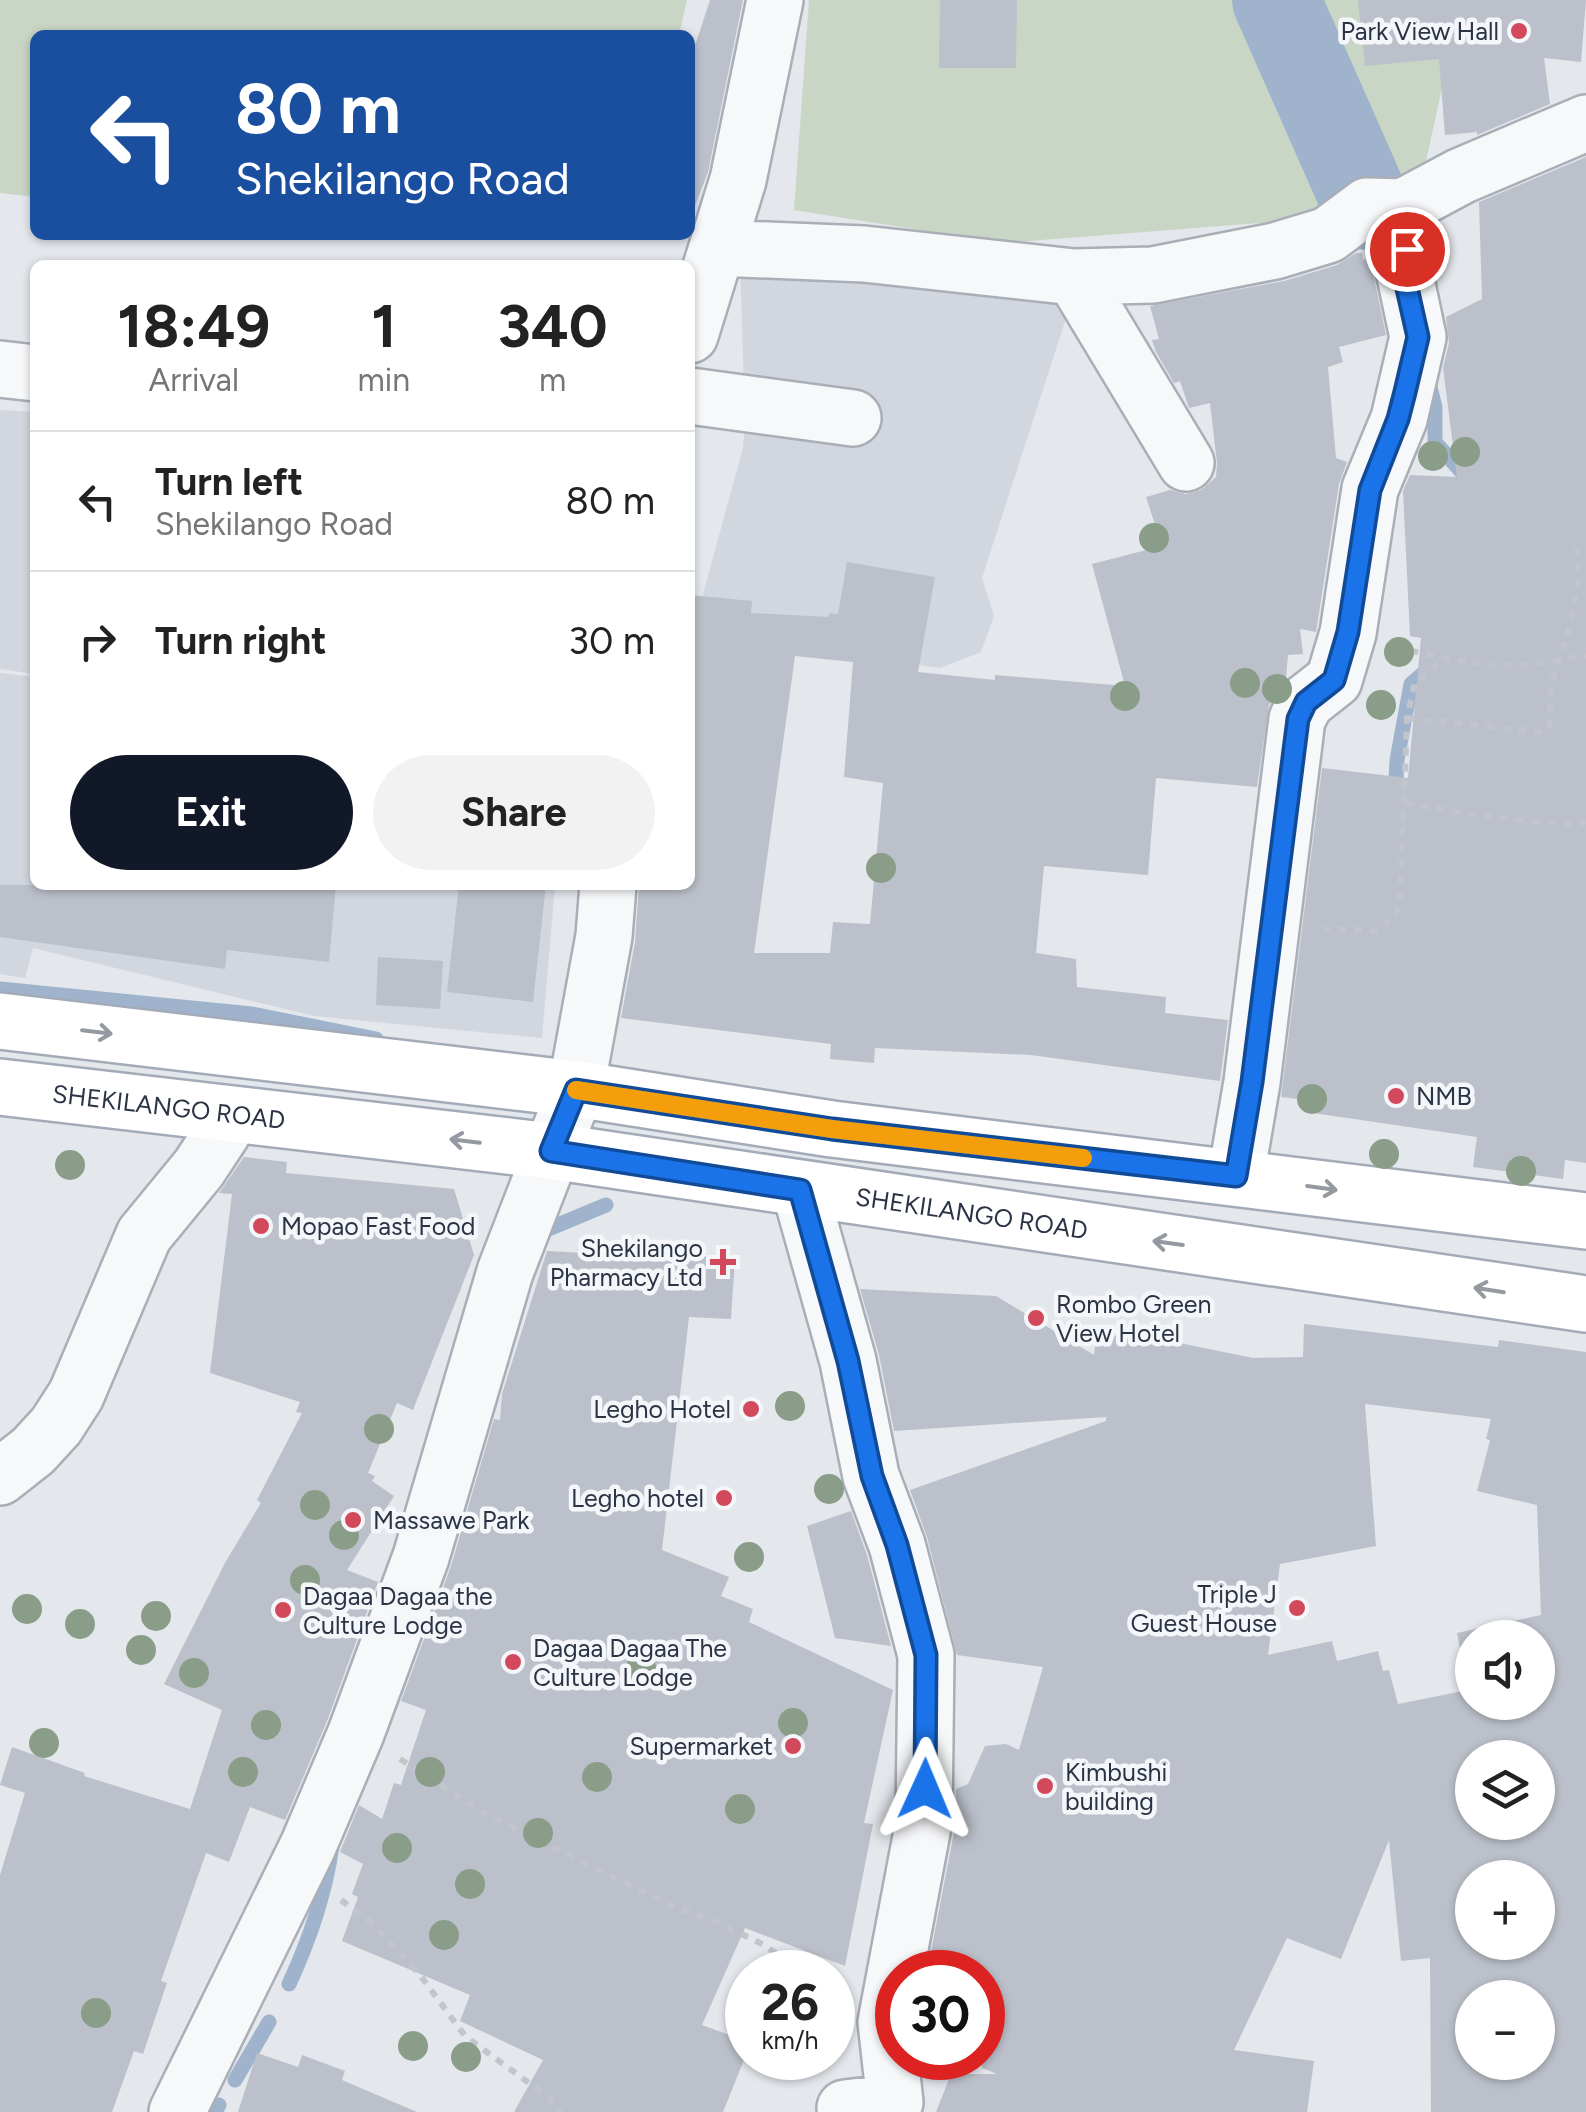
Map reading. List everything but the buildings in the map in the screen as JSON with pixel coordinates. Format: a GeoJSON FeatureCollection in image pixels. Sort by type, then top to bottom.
{"type":"FeatureCollection","features":[{"type":"Feature","properties":{"kind":"main road"},"geometry":{"type":"LineString","coordinates":[[0,1021],[576,1090],[832,1129],[1586,1221]]}},
{"type":"Feature","properties":{"kind":"main road","name":"SHEKILANGO ROAD"},"geometry":{"type":"LineString","coordinates":[[0,1087],[551,1151],[1586,1304]]}},
{"type":"Feature","properties":{"kind":"street"},"geometry":{"type":"LineString","coordinates":[[695,320],[738,180],[775,0]]}},
{"type":"Feature","properties":{"kind":"street"},"geometry":{"type":"LineString","coordinates":[[718,248],[864,254],[1074,277],[1153,275],[1328,236],[1368,206],[1403,208],[1461,176],[1586,123]]}},
{"type":"Feature","properties":{"kind":"street"},"geometry":{"type":"LineString","coordinates":[[1236,1176],[1252,1082],[1298,719],[1306,702],[1334,680],[1348,632],[1370,490],[1398,419],[1418,337],[1402,266],[1407,249],[1398,228],[1403,208]]}},
{"type":"Feature","properties":{"kind":"street"},"geometry":{"type":"LineString","coordinates":[[1074,277],[1186,463]]}},
{"type":"Feature","properties":{"kind":"street"},"geometry":{"type":"LineString","coordinates":[[0,369],[30,372]]}},
{"type":"Feature","properties":{"kind":"street"},"geometry":{"type":"LineString","coordinates":[[695,397],[852,418]]}},
{"type":"Feature","properties":{"kind":"street"},"geometry":{"type":"LineString","coordinates":[[178,2112],[308,1846],[356,1733],[421,1557],[506,1272],[576,1090],[604,936],[608,890]]}},
{"type":"Feature","properties":{"kind":"street"},"geometry":{"type":"LineString","coordinates":[[0,1478],[56,1426],[76,1395],[144,1236],[199,1168],[230,1114]]}},
{"type":"Feature","properties":{"kind":"street"},"geometry":{"type":"LineString","coordinates":[[800,1190],[848,1361],[872,1476],[897,1545],[926,1655],[924,1822],[886,2022],[895,2102],[845,2108],[846,2112]]}},
{"type":"Feature","properties":{"kind":"path"},"geometry":{"type":"LineString","coordinates":[[1408,718],[1543,732],[1549,728],[1550,687],[1561,658],[1579,578],[1577,543]]}},
{"type":"Feature","properties":{"kind":"path"},"geometry":{"type":"LineString","coordinates":[[1348,632],[1440,660],[1542,664],[1586,656]]}},
{"type":"Feature","properties":{"kind":"path"},"geometry":{"type":"LineString","coordinates":[[1270,924],[1378,932],[1396,914],[1400,901],[1408,718],[1415,682],[1430,673],[1440,660]]}},
{"type":"Feature","properties":{"kind":"path"},"geometry":{"type":"LineString","coordinates":[[1405,803],[1481,816],[1579,825],[1586,820]]}},
{"type":"Feature","properties":{"kind":"path"},"geometry":{"type":"LineString","coordinates":[[356,1733],[482,1812],[770,1950]]}},
{"type":"Feature","properties":{"kind":"path"},"geometry":{"type":"LineString","coordinates":[[308,1846],[326,1888],[372,1923],[420,1975],[466,2036],[548,2097],[561,2112]]}},
{"type":"Feature","properties":{"kind":"shaded area"},"geometry":{"type":"Polygon","coordinates":[[[740,262],[1070,306],[982,578],[994,616],[981,652],[940,668],[695,634],[743,448],[740,262]]]}},
{"type":"Feature","properties":{"kind":"shaded area"},"geometry":{"type":"Polygon","coordinates":[[[0,410],[30,412],[30,673],[0,669],[0,410]]]}},
{"type":"Feature","properties":{"kind":"shaded area"},"geometry":{"type":"Polygon","coordinates":[[[0,673],[30,676],[30,890],[555,890],[542,1038],[314,1016],[33,948],[25,978],[0,974],[0,673]]]}},
{"type":"Feature","properties":{"kind":"green space"},"geometry":{"type":"Polygon","coordinates":[[[0,0],[687,0],[680,30],[30,30],[30,196],[0,193],[0,0]]]}},
{"type":"Feature","properties":{"kind":"green space"},"geometry":{"type":"Polygon","coordinates":[[[809,0],[1449,0],[1442,88],[1426,161],[1373,196],[1285,221],[1002,243],[794,210],[809,0]]]}},
{"type":"Feature","properties":{"kind":"waterway"},"geometry":{"type":"LineString","coordinates":[[1276,0],[1367,206]]}},
{"type":"Feature","properties":{"kind":"waterway"},"geometry":{"type":"LineString","coordinates":[[1428,379],[1435,407],[1435,442],[1467,478]]}},
{"type":"Feature","properties":{"kind":"waterway"},"geometry":{"type":"LineString","coordinates":[[1395,797],[1397,760],[1411,684],[1432,666]]}},
{"type":"Feature","properties":{"kind":"waterway"},"geometry":{"type":"LineString","coordinates":[[0,989],[252,1014],[376,1039]]}},
{"type":"Feature","properties":{"kind":"waterway"},"geometry":{"type":"LineString","coordinates":[[540,1240],[546,1230],[606,1205]]}},
{"type":"Feature","properties":{"kind":"waterway"},"geometry":{"type":"LineString","coordinates":[[289,1984],[316,1916],[332,1846]]}},
{"type":"Feature","properties":{"kind":"waterway"},"geometry":{"type":"LineString","coordinates":[[235,2080],[269,2022]]}},
{"type":"Feature","properties":{"kind":"waterway"},"geometry":{"type":"LineString","coordinates":[[215,2112],[219,2105]]}},
{"type":"Feature","properties":{"kind":"slow traffic"},"geometry":{"type":"LineString","coordinates":[[576,1090],[832,1129],[1083,1158]]}},
{"type":"Feature","properties":{"kind":"place","name":"Park View Hall"},"geometry":{"type":"Point","coordinates":[1519,31]}},
{"type":"Feature","properties":{"kind":"place","name":"NMB"},"geometry":{"type":"Point","coordinates":[1396,1096]}},
{"type":"Feature","properties":{"kind":"place","name":"Mopao Fast Food"},"geometry":{"type":"Point","coordinates":[261,1226]}},
{"type":"Feature","properties":{"kind":"place","name":"Shekilango Pharmacy Ltd"},"geometry":{"type":"Point","coordinates":[723,1262]}},
{"type":"Feature","properties":{"kind":"place","name":"Rombo Green View Hotel"},"geometry":{"type":"Point","coordinates":[1036,1318]}},
{"type":"Feature","properties":{"kind":"place","name":"Legho Hotel"},"geometry":{"type":"Point","coordinates":[751,1409]}},
{"type":"Feature","properties":{"kind":"place","name":"Legho hotel"},"geometry":{"type":"Point","coordinates":[724,1498]}},
{"type":"Feature","properties":{"kind":"place","name":"Massawe Park"},"geometry":{"type":"Point","coordinates":[353,1520]}},
{"type":"Feature","properties":{"kind":"place","name":"Triple J Guest House"},"geometry":{"type":"Point","coordinates":[1297,1608]}},
{"type":"Feature","properties":{"kind":"place","name":"Dagaa Dagaa the Culture Lodge"},"geometry":{"type":"Point","coordinates":[283,1610]}},
{"type":"Feature","properties":{"kind":"place","name":"Dagaa Dagaa The Culture Lodge"},"geometry":{"type":"Point","coordinates":[513,1662]}},
{"type":"Feature","properties":{"kind":"place","name":"Supermarket"},"geometry":{"type":"Point","coordinates":[793,1746]}},
{"type":"Feature","properties":{"kind":"place","name":"Kimbushi building"},"geometry":{"type":"Point","coordinates":[1045,1786]}},
{"type":"Feature","properties":{"kind":"route"},"geometry":{"type":"LineString","coordinates":[[925,1789],[926,1655],[897,1545],[872,1476],[848,1361],[800,1190],[551,1151],[576,1090],[832,1129],[1236,1176],[1252,1082],[1298,719],[1306,702],[1334,680],[1348,632],[1370,490],[1398,419],[1418,337],[1402,266],[1407,249]]}}]}
